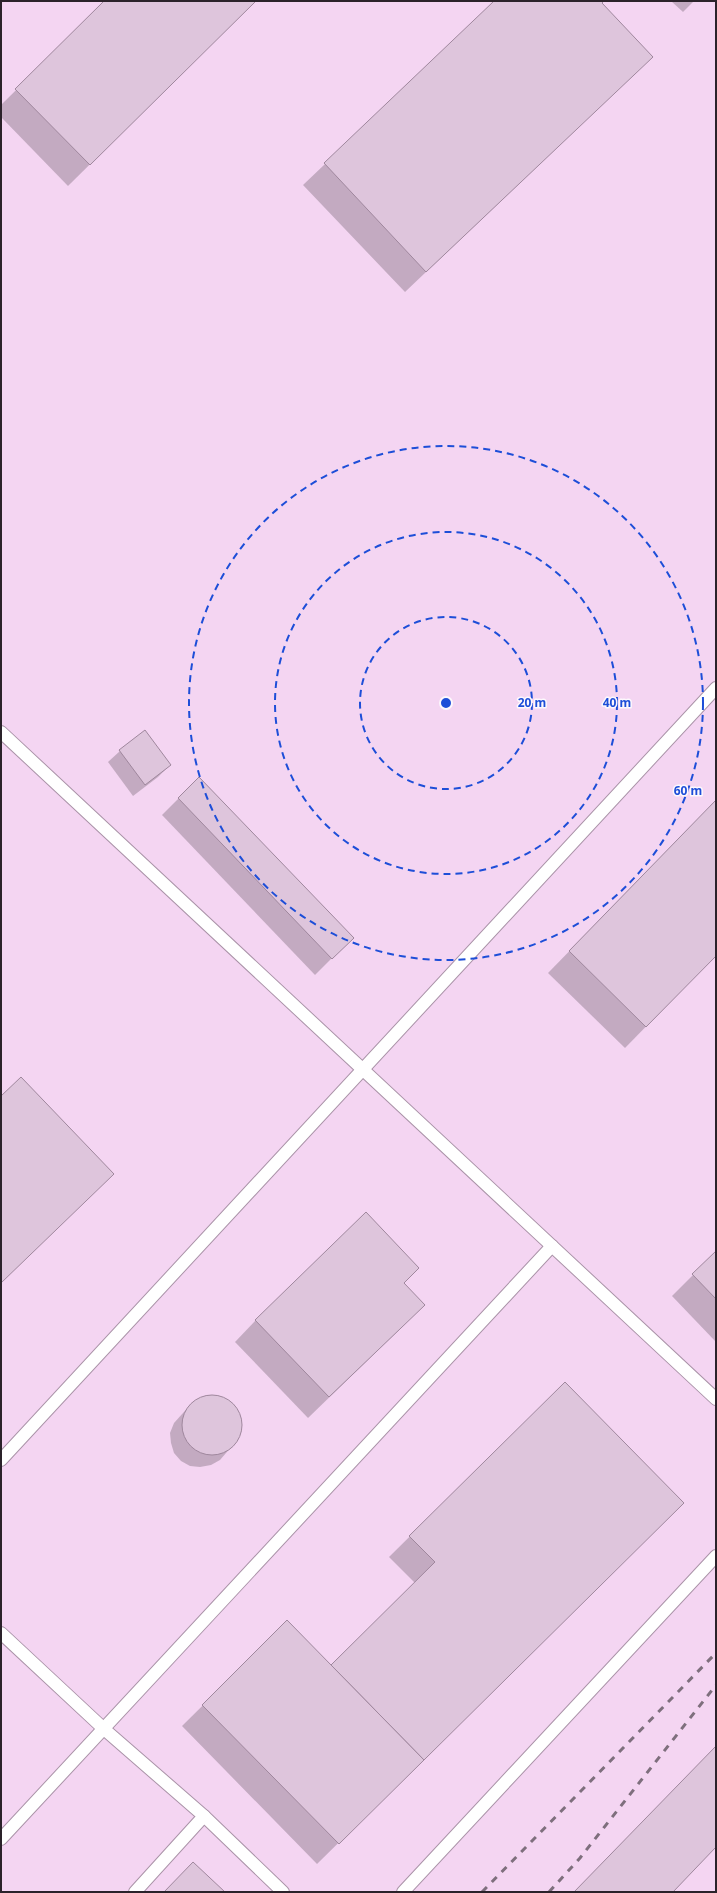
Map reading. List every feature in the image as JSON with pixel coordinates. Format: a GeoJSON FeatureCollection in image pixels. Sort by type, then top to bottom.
{"type":"FeatureCollection","features":[{"type":"Feature","properties":{"kind":"lane"},"geometry":{"type":"LineString","coordinates":[[1,1460],[716,688]]}},
{"type":"Feature","properties":{"kind":"lane"},"geometry":{"type":"LineString","coordinates":[[1,732],[716,1399]]}},
{"type":"Feature","properties":{"kind":"lane"},"geometry":{"type":"LineString","coordinates":[[1,1839],[552,1246]]}},
{"type":"Feature","properties":{"kind":"lane"},"geometry":{"type":"LineString","coordinates":[[403,1892],[716,1556]]}},
{"type":"Feature","properties":{"kind":"lane"},"geometry":{"type":"LineString","coordinates":[[1,1633],[104,1729],[204,1816],[283,1892]]}},
{"type":"Feature","properties":{"kind":"lane"},"geometry":{"type":"LineString","coordinates":[[135,1892],[204,1816]]}},
{"type":"Feature","properties":{"kind":"shaded area"},"geometry":{"type":"Polygon","coordinates":[[[1,1],[716,1],[716,1892],[1,1892],[1,1]]]}},
{"type":"Feature","properties":{"kind":"building"},"geometry":{"type":"Polygon","coordinates":[[[104,1],[256,1],[90,165],[15,89],[104,1]]]}},
{"type":"Feature","properties":{"kind":"building"},"geometry":{"type":"Polygon","coordinates":[[[494,1],[604,1],[602,3],[653,57],[426,272],[324,163],[494,1]]]}},
{"type":"Feature","properties":{"kind":"building"},"geometry":{"type":"Polygon","coordinates":[[[145,730],[171,765],[145,785],[119,750],[145,730]]]}},
{"type":"Feature","properties":{"kind":"building"},"geometry":{"type":"Polygon","coordinates":[[[199,777],[354,938],[332,959],[178,798],[199,777]]]}},
{"type":"Feature","properties":{"kind":"building"},"geometry":{"type":"Polygon","coordinates":[[[716,800],[716,956],[646,1027],[569,951],[716,800]]]}},
{"type":"Feature","properties":{"kind":"building"},"geometry":{"type":"Polygon","coordinates":[[[21,1077],[114,1174],[1,1283],[1,1096],[21,1077]]]}},
{"type":"Feature","properties":{"kind":"building"},"geometry":{"type":"Polygon","coordinates":[[[366,1212],[419,1268],[404,1283],[425,1305],[329,1397],[255,1320],[366,1212]]]}},
{"type":"Feature","properties":{"kind":"building"},"geometry":{"type":"Polygon","coordinates":[[[716,1251],[716,1299],[692,1274],[716,1251]]]}},
{"type":"Feature","properties":{"kind":"building"},"geometry":{"type":"Polygon","coordinates":[[[565,1382],[684,1503],[424,1760],[331,1665],[435,1562],[409,1536],[565,1382]]]}},
{"type":"Feature","properties":{"kind":"building"},"geometry":{"type":"Polygon","coordinates":[[[206,1395],[218,1395],[229,1400],[237,1408],[242,1419],[240,1437],[229,1450],[218,1455],[206,1455],[195,1450],[187,1442],[182,1431],[182,1419],[187,1408],[195,1400],[206,1395]]]}},
{"type":"Feature","properties":{"kind":"building"},"geometry":{"type":"Polygon","coordinates":[[[287,1620],[424,1760],[339,1844],[202,1705],[287,1620]]]}},
{"type":"Feature","properties":{"kind":"building"},"geometry":{"type":"Polygon","coordinates":[[[716,1746],[716,1847],[673,1892],[574,1892],[716,1746]]]}},
{"type":"Feature","properties":{"kind":"building"},"geometry":{"type":"Polygon","coordinates":[[[193,1862],[225,1892],[164,1892],[193,1862]]]}},
{"type":"Feature","properties":{"kind":"railway"},"geometry":{"type":"LineString","coordinates":[[482,1892],[716,1653]]}},
{"type":"Feature","properties":{"kind":"railway"},"geometry":{"type":"LineString","coordinates":[[549,1892],[580,1858],[716,1685]]}}]}
